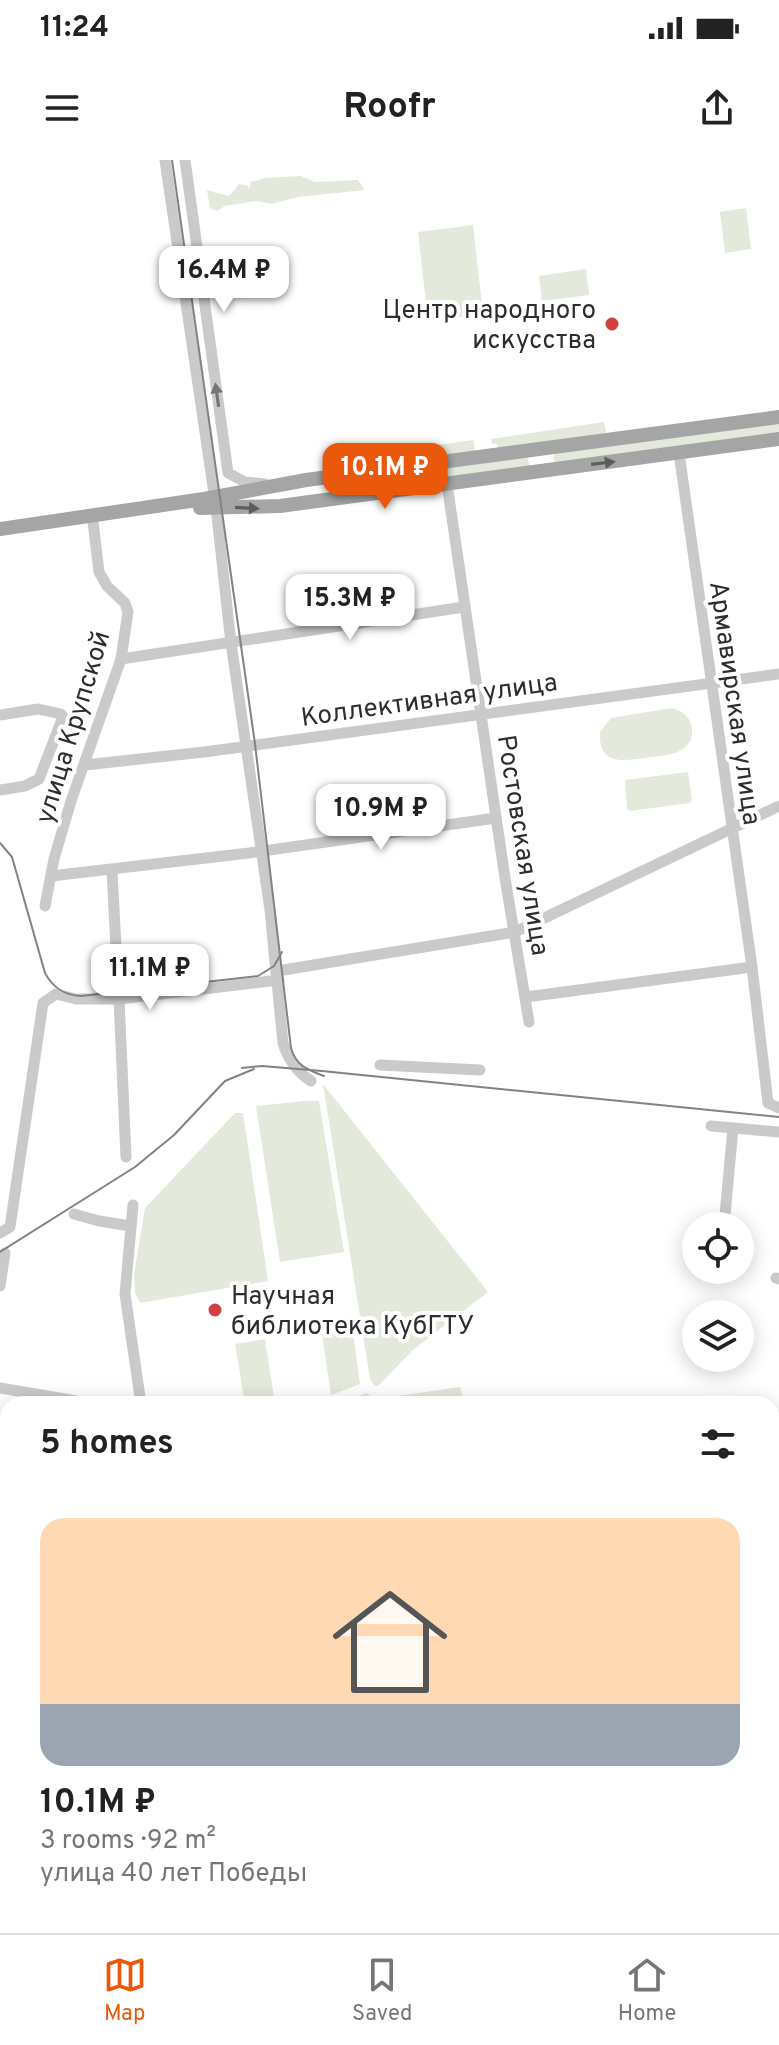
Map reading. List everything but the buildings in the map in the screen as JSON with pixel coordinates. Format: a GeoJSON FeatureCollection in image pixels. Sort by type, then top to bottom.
{"type":"FeatureCollection","features":[{"type":"Feature","properties":{"kind":"main road"},"geometry":{"type":"LineString","coordinates":[[0,536],[215,502],[283,483],[779,417]]}},
{"type":"Feature","properties":{"kind":"main road"},"geometry":{"type":"LineString","coordinates":[[0,529],[180,503],[215,502],[260,509],[779,439]]}},
{"type":"Feature","properties":{"kind":"main road"},"geometry":{"type":"LineString","coordinates":[[556,448],[547,455],[547,460],[553,467],[559,468]]}},
{"type":"Feature","properties":{"kind":"main road"},"geometry":{"type":"LineString","coordinates":[[523,452],[534,457],[535,461],[535,466],[526,473]]}},
{"type":"Feature","properties":{"kind":"main road"},"geometry":{"type":"LineString","coordinates":[[332,477],[325,484],[325,490],[328,496],[335,498]]}},
{"type":"Feature","properties":{"kind":"street"},"geometry":{"type":"LineString","coordinates":[[165,160],[215,502],[285,1049],[301,1074],[311,1081]]}},
{"type":"Feature","properties":{"kind":"street"},"geometry":{"type":"LineString","coordinates":[[185,160],[228,473],[252,484],[283,483]]}},
{"type":"Feature","properties":{"kind":"street","name":"Армавирская улица"},"geometry":{"type":"LineString","coordinates":[[679,453],[731,828],[774,1105]]}},
{"type":"Feature","properties":{"kind":"street"},"geometry":{"type":"LineString","coordinates":[[180,503],[204,492],[210,478]]}},
{"type":"Feature","properties":{"kind":"street","name":"Ростовская улица"},"geometry":{"type":"LineString","coordinates":[[447,484],[529,1022]]}},
{"type":"Feature","properties":{"kind":"street","name":"улица Крупской"},"geometry":{"type":"LineString","coordinates":[[45,906],[71,801],[121,659],[128,612],[125,603],[107,586],[99,572],[93,522]]}},
{"type":"Feature","properties":{"kind":"street"},"geometry":{"type":"LineString","coordinates":[[121,659],[464,607]]}},
{"type":"Feature","properties":{"kind":"street","name":"Коллективная улица"},"geometry":{"type":"LineString","coordinates":[[85,765],[779,674]]}},
{"type":"Feature","properties":{"kind":"street"},"geometry":{"type":"LineString","coordinates":[[0,715],[49,709],[63,717],[39,779],[25,786],[0,790]]}},
{"type":"Feature","properties":{"kind":"street"},"geometry":{"type":"LineString","coordinates":[[5,1230],[43,1003],[56,994],[76,999],[278,976],[515,932],[779,806]]}},
{"type":"Feature","properties":{"kind":"street"},"geometry":{"type":"LineString","coordinates":[[51,876],[261,852],[496,818]]}},
{"type":"Feature","properties":{"kind":"street"},"geometry":{"type":"LineString","coordinates":[[112,871],[126,1157]]}},
{"type":"Feature","properties":{"kind":"street"},"geometry":{"type":"LineString","coordinates":[[526,997],[752,967]]}},
{"type":"Feature","properties":{"kind":"street"},"geometry":{"type":"LineString","coordinates":[[380,1065],[480,1070]]}},
{"type":"Feature","properties":{"kind":"street"},"geometry":{"type":"LineString","coordinates":[[711,1126],[779,1132]]}},
{"type":"Feature","properties":{"kind":"street"},"geometry":{"type":"LineString","coordinates":[[725,1212],[733,1128]]}},
{"type":"Feature","properties":{"kind":"street"},"geometry":{"type":"LineString","coordinates":[[133,1205],[125,1294],[140,1396]]}},
{"type":"Feature","properties":{"kind":"street"},"geometry":{"type":"LineString","coordinates":[[74,1214],[131,1226]]}},
{"type":"Feature","properties":{"kind":"street"},"geometry":{"type":"LineString","coordinates":[[0,1286],[5,1253]]}},
{"type":"Feature","properties":{"kind":"street"},"geometry":{"type":"LineString","coordinates":[[0,1388],[47,1396]]}},
{"type":"Feature","properties":{"kind":"shaded area"},"geometry":{"type":"Polygon","coordinates":[[[301,176],[315,182],[358,180],[365,190],[298,197],[272,204],[256,201],[225,206],[217,211],[210,208],[207,190],[229,196],[239,184],[248,186],[249,190],[251,182],[265,178],[301,176]]]}},
{"type":"Feature","properties":{"kind":"shaded area"},"geometry":{"type":"Polygon","coordinates":[[[746,208],[751,249],[725,253],[720,212],[746,208]]]}},
{"type":"Feature","properties":{"kind":"shaded area"},"geometry":{"type":"Polygon","coordinates":[[[473,225],[483,314],[428,321],[418,232],[473,225]]]}},
{"type":"Feature","properties":{"kind":"shaded area"},"geometry":{"type":"Polygon","coordinates":[[[586,269],[589,295],[542,301],[539,276],[586,269]]]}},
{"type":"Feature","properties":{"kind":"shaded area"},"geometry":{"type":"Polygon","coordinates":[[[779,421],[779,433],[555,463],[553,458],[555,453],[779,421]]]}},
{"type":"Feature","properties":{"kind":"shaded area"},"geometry":{"type":"Polygon","coordinates":[[[604,422],[606,433],[498,449],[491,439],[604,422]]]}},
{"type":"Feature","properties":{"kind":"shaded area"},"geometry":{"type":"Polygon","coordinates":[[[473,440],[475,451],[393,463],[389,460],[388,452],[473,440]]]}},
{"type":"Feature","properties":{"kind":"shaded area"},"geometry":{"type":"Polygon","coordinates":[[[527,457],[530,466],[332,493],[327,488],[328,484],[527,457]]]}},
{"type":"Feature","properties":{"kind":"shaded area"},"geometry":{"type":"Polygon","coordinates":[[[672,708],[682,712],[691,724],[691,740],[682,750],[628,760],[607,756],[600,743],[600,732],[611,718],[672,708]]]}},
{"type":"Feature","properties":{"kind":"shaded area"},"geometry":{"type":"Polygon","coordinates":[[[688,772],[690,803],[627,809],[625,780],[688,772]]]}},
{"type":"Feature","properties":{"kind":"shaded area"},"geometry":{"type":"Polygon","coordinates":[[[323,1084],[488,1292],[413,1350],[378,1386],[370,1379],[323,1084]]]}},
{"type":"Feature","properties":{"kind":"shaded area"},"geometry":{"type":"Polygon","coordinates":[[[319,1101],[344,1252],[280,1262],[256,1106],[319,1101]]]}},
{"type":"Feature","properties":{"kind":"shaded area"},"geometry":{"type":"Polygon","coordinates":[[[235,1113],[243,1113],[268,1281],[140,1303],[135,1293],[134,1274],[145,1208],[235,1113]]]}},
{"type":"Feature","properties":{"kind":"shaded area"},"geometry":{"type":"Polygon","coordinates":[[[351,1316],[360,1384],[331,1395],[320,1321],[351,1316]]]}},
{"type":"Feature","properties":{"kind":"shaded area"},"geometry":{"type":"Polygon","coordinates":[[[265,1339],[274,1396],[244,1396],[235,1344],[265,1339]]]}},
{"type":"Feature","properties":{"kind":"shaded area"},"geometry":{"type":"Polygon","coordinates":[[[460,1387],[463,1396],[398,1396],[460,1387]]]}},
{"type":"Feature","properties":{"kind":"tram line"},"geometry":{"type":"LineString","coordinates":[[172,160],[255,744],[291,1048],[299,1063],[324,1076]]}},
{"type":"Feature","properties":{"kind":"tram line"},"geometry":{"type":"LineString","coordinates":[[0,843],[12,857],[45,973],[55,987],[69,994],[81,996],[258,976],[274,966],[282,952]]}},
{"type":"Feature","properties":{"kind":"tram line"},"geometry":{"type":"LineString","coordinates":[[242,1068],[262,1066],[322,1071],[779,1117]]}},
{"type":"Feature","properties":{"kind":"tram line"},"geometry":{"type":"LineString","coordinates":[[0,1252],[135,1167],[174,1135],[225,1081],[254,1069]]}},
{"type":"Feature","properties":{"kind":"place","name":"Центр народного искусства"},"geometry":{"type":"Point","coordinates":[612,324]}},
{"type":"Feature","properties":{"kind":"place","name":"Научная библиотека КубГТУ"},"geometry":{"type":"Point","coordinates":[215,1310]}}]}
